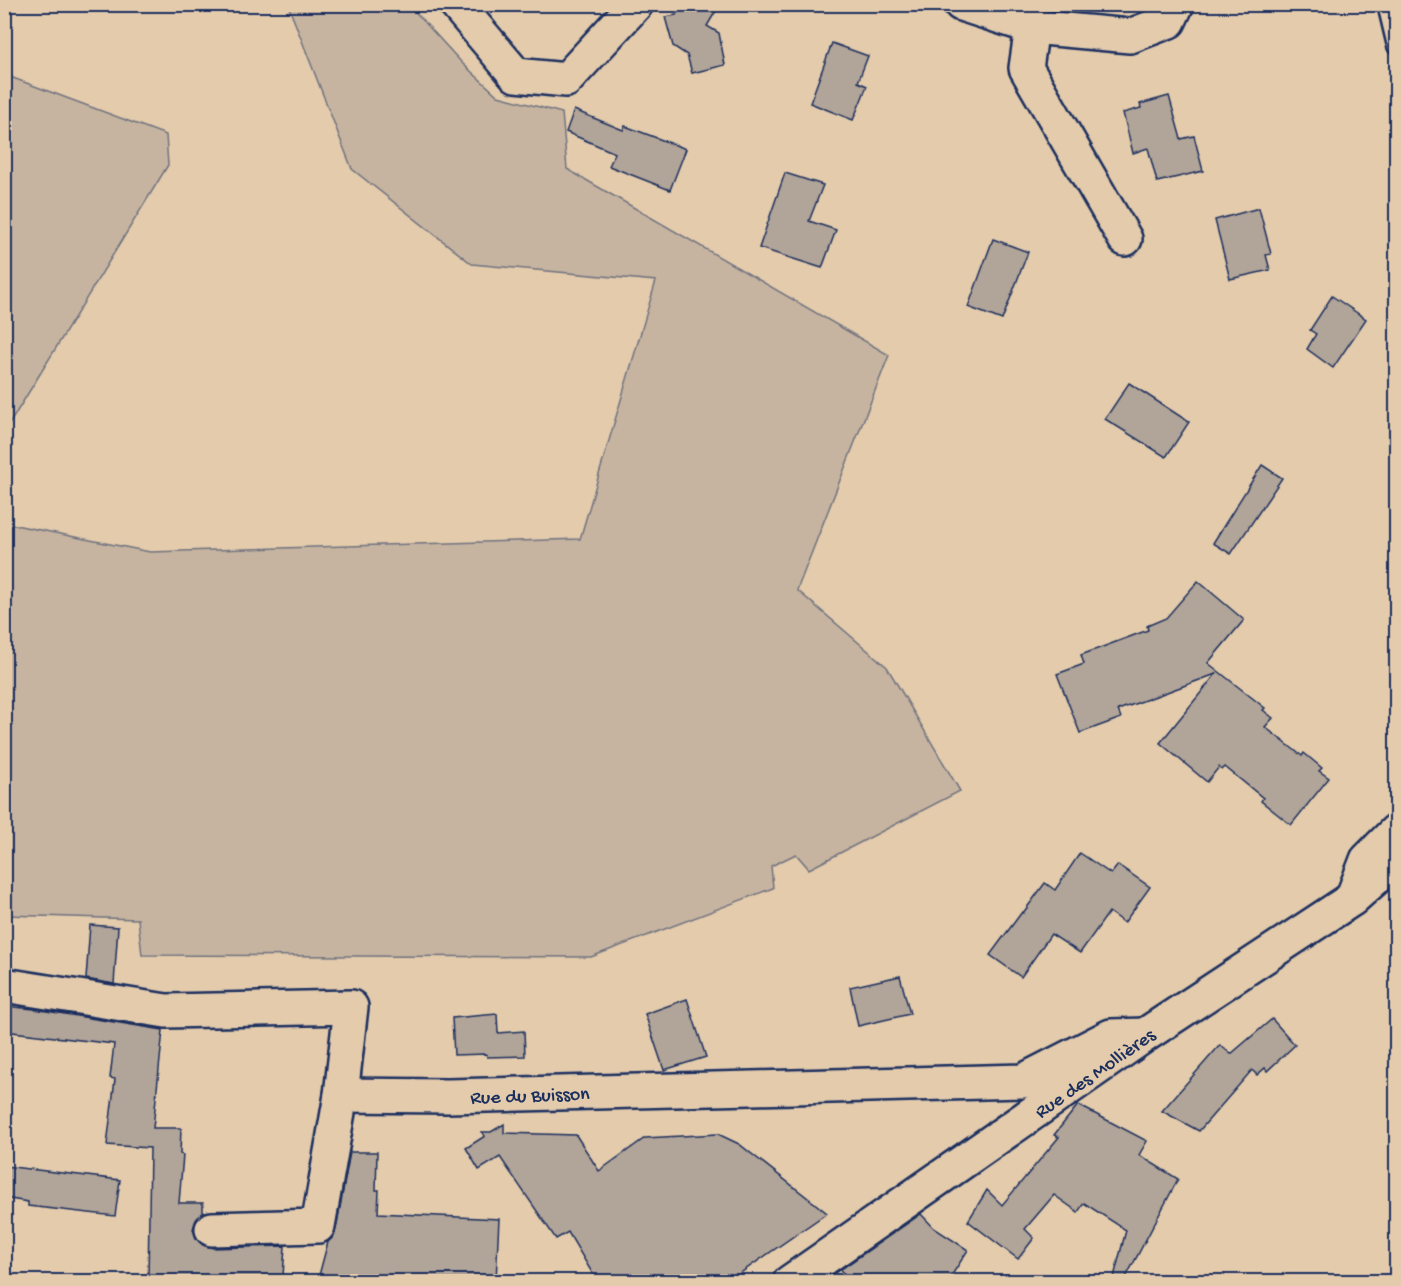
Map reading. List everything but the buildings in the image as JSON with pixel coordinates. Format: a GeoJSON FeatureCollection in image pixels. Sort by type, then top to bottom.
{"type":"FeatureCollection","features":[{"type":"Feature","properties":{"kind":"street"},"geometry":{"type":"LineString","coordinates":[[456,4],[516,75],[566,80],[636,4]]}},
{"type":"Feature","properties":{"kind":"street"},"geometry":{"type":"LineString","coordinates":[[961,4],[995,10],[1032,27],[1130,36],[1169,21],[1177,4]]}},
{"type":"Feature","properties":{"kind":"street"},"geometry":{"type":"LineString","coordinates":[[1032,27],[1026,68],[1125,239]]}},
{"type":"Feature","properties":{"kind":"street"},"geometry":{"type":"LineString","coordinates":[[1352,898],[1367,860],[1396,831]]}},
{"type":"Feature","properties":{"kind":"street","name":"Rue des Mollières"},"geometry":{"type":"LineString","coordinates":[[789,1281],[1145,1035],[1352,898],[1396,860]]}},
{"type":"Feature","properties":{"kind":"street"},"geometry":{"type":"LineString","coordinates":[[4,985],[166,1011],[351,1006],[341,1095],[318,1226],[212,1229]]}},
{"type":"Feature","properties":{"kind":"street","name":"Rue du Buisson"},"geometry":{"type":"LineString","coordinates":[[341,1095],[448,1096],[1023,1081],[1111,1036],[1145,1035]]}},
{"type":"Feature","properties":{"kind":"lane"},"geometry":{"type":"LineString","coordinates":[[1386,4],[1396,46]]}},
{"type":"Feature","properties":{"kind":"shaded area"},"geometry":{"type":"Polygon","coordinates":[[[288,5],[409,5],[462,63],[498,96],[562,113],[567,169],[889,355],[797,590],[887,667],[960,791],[809,869],[796,854],[771,866],[773,888],[591,957],[142,955],[138,919],[5,915],[5,523],[150,552],[580,539],[656,281],[472,264],[352,169],[288,5]]]}},
{"type":"Feature","properties":{"kind":"shaded area"},"geometry":{"type":"Polygon","coordinates":[[[5,75],[166,135],[168,165],[5,431],[5,75]]]}}]}
